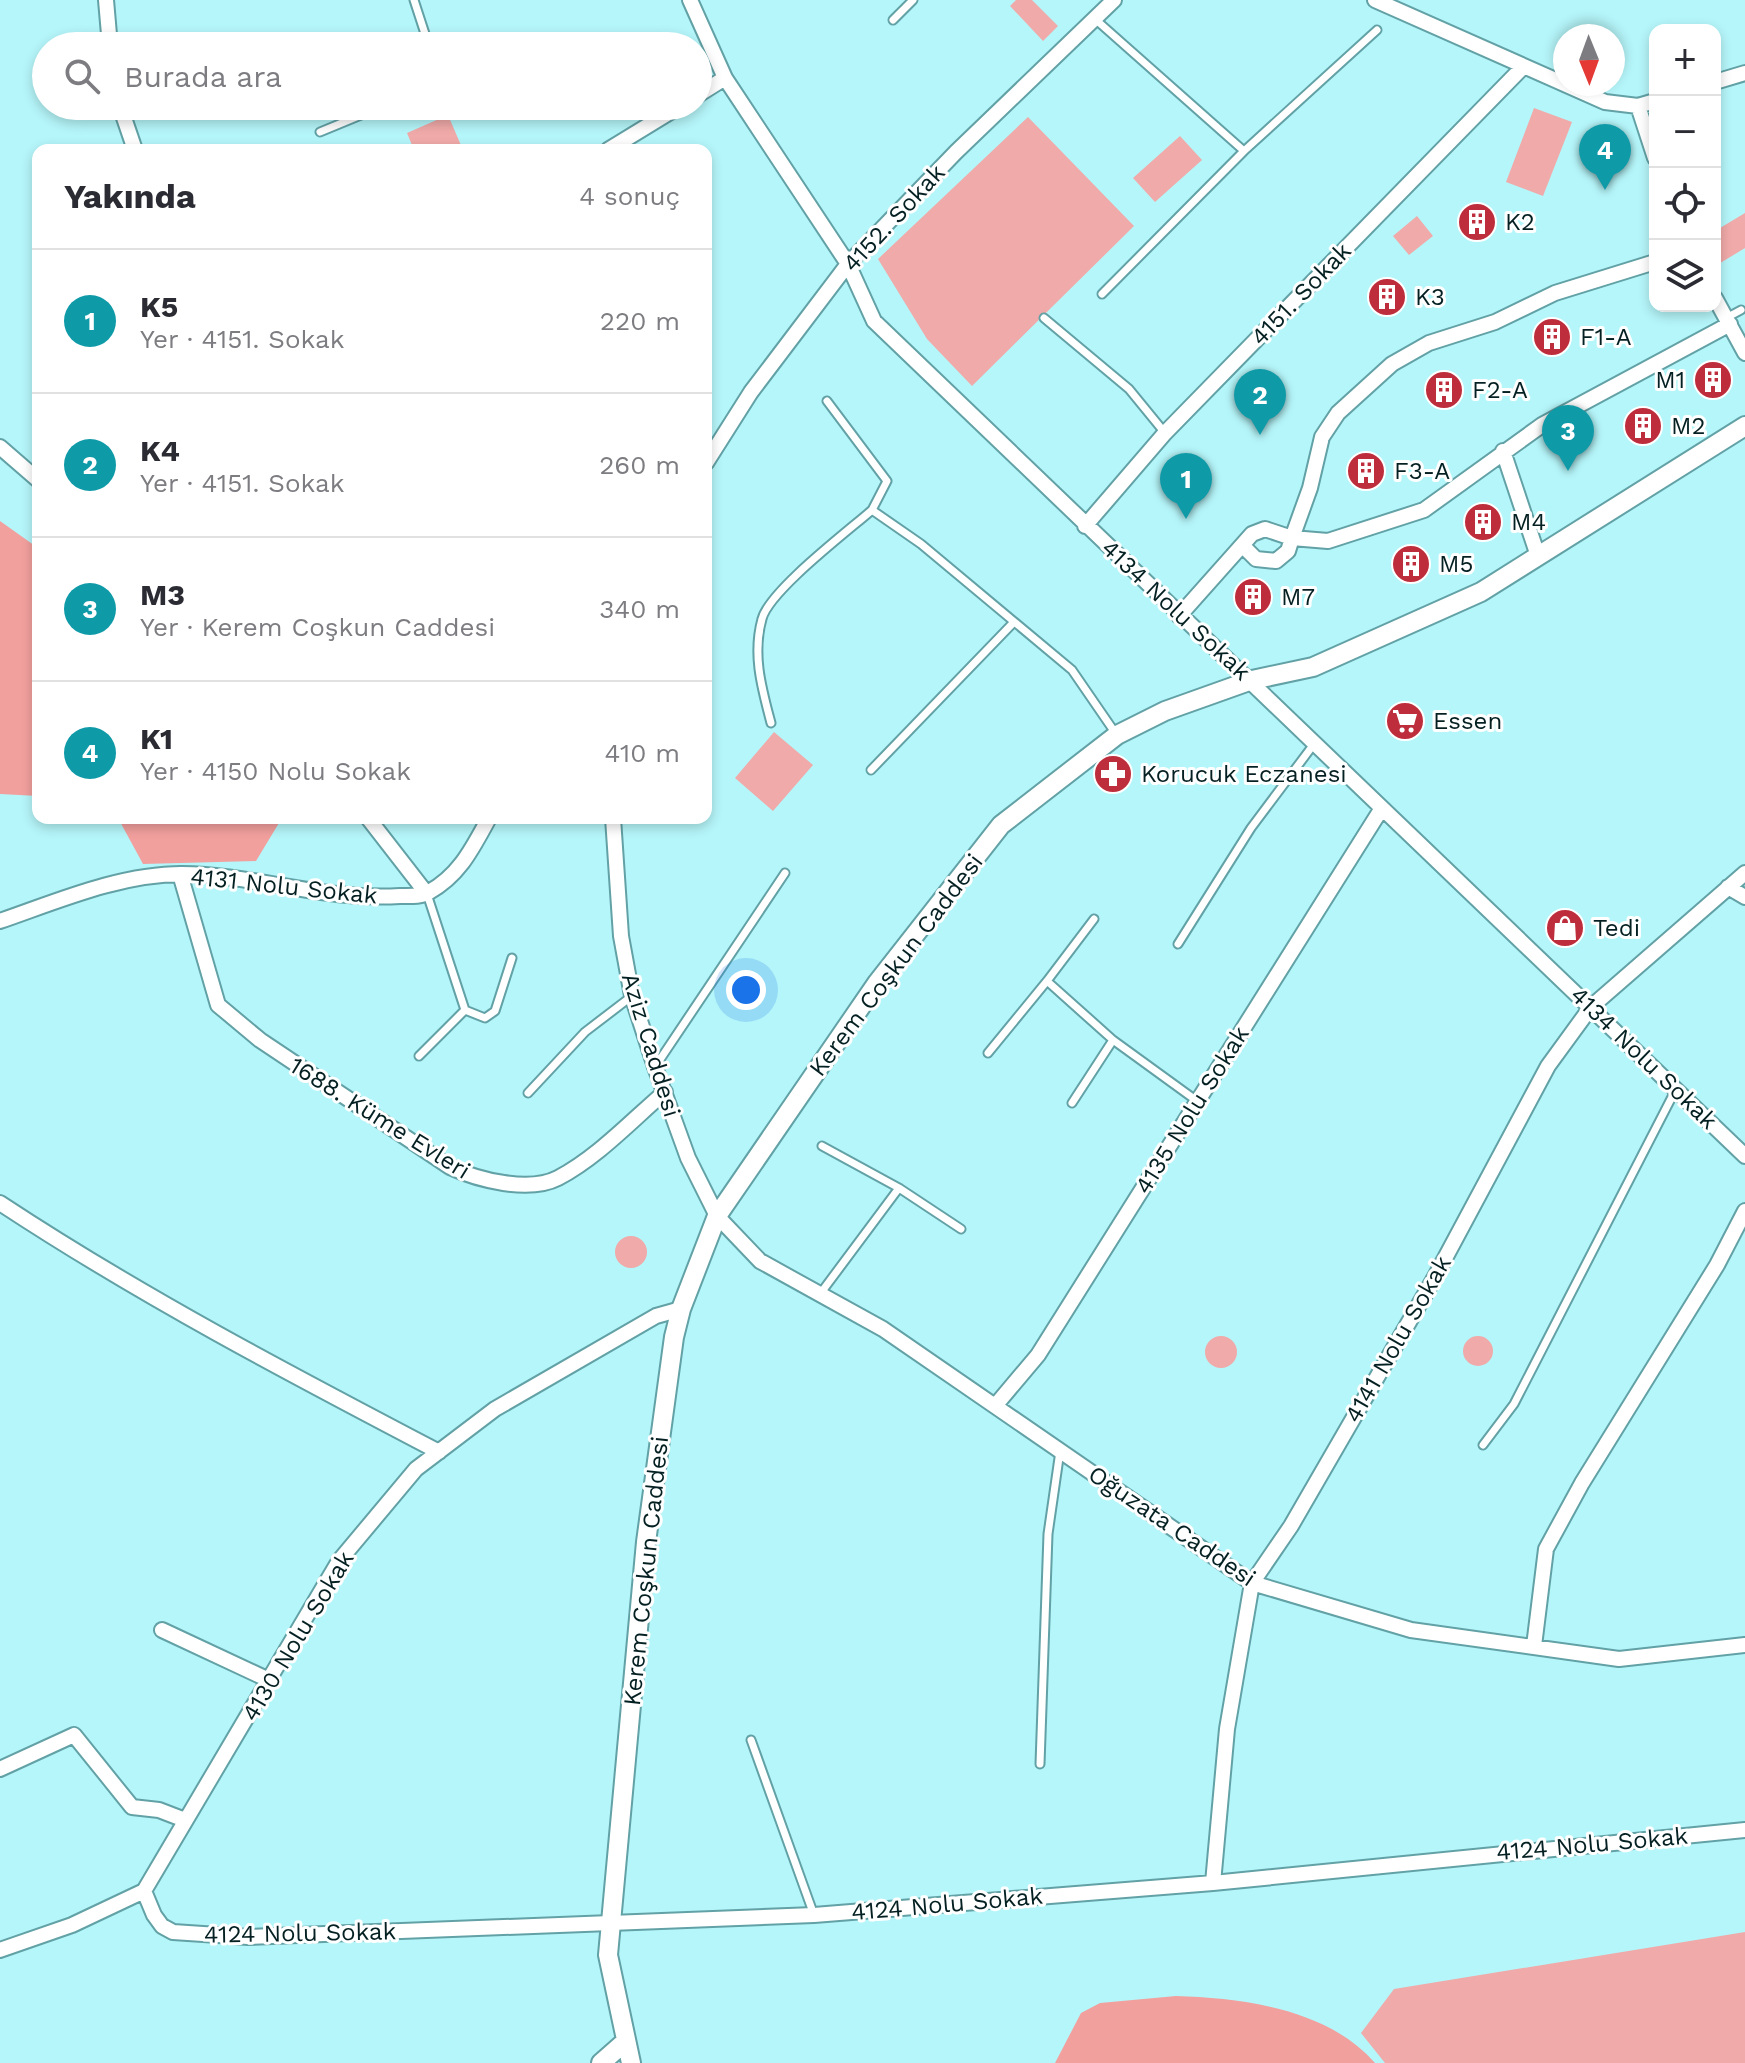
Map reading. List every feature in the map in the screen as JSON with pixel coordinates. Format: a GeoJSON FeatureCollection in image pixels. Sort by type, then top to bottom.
{"type":"FeatureCollection","features":[{"type":"Feature","properties":{"kind":"street"},"geometry":{"type":"LineString","coordinates":[[106,0],[109,32]]}},
{"type":"Feature","properties":{"kind":"street","name":"4134 Nolu Sokak"},"geometry":{"type":"LineString","coordinates":[[690,0],[704,32]]}},
{"type":"Feature","properties":{"kind":"street","name":"4152. Sokak"},"geometry":{"type":"LineString","coordinates":[[712,454],[751,392],[848,264],[956,152],[1114,0]]}},
{"type":"Feature","properties":{"kind":"street"},"geometry":{"type":"LineString","coordinates":[[1375,0],[1522,68],[1605,102],[1638,106],[1649,103]]}},
{"type":"Feature","properties":{"kind":"street","name":"4134 Nolu Sokak"},"geometry":{"type":"LineString","coordinates":[[712,49],[725,78],[848,264],[874,321],[1179,616],[1252,680],[1314,744],[1745,1156]]}},
{"type":"Feature","properties":{"kind":"street","name":"4151. Sokak"},"geometry":{"type":"LineString","coordinates":[[1085,526],[1165,433],[1522,68]]}},
{"type":"Feature","properties":{"kind":"street"},"geometry":{"type":"LineString","coordinates":[[1721,80],[1745,73]]}},
{"type":"Feature","properties":{"kind":"street"},"geometry":{"type":"LineString","coordinates":[[712,86],[725,78]]}},
{"type":"Feature","properties":{"kind":"street"},"geometry":{"type":"LineString","coordinates":[[1638,106],[1649,140]]}},
{"type":"Feature","properties":{"kind":"street"},"geometry":{"type":"LineString","coordinates":[[125,120],[133,144]]}},
{"type":"Feature","properties":{"kind":"street"},"geometry":{"type":"LineString","coordinates":[[618,144],[657,120]]}},
{"type":"Feature","properties":{"kind":"street"},"geometry":{"type":"LineString","coordinates":[[1244,547],[1256,559],[1276,561],[1288,551],[1310,488],[1322,437],[1338,413],[1392,364],[1429,343],[1495,322],[1555,293],[1649,264]]}},
{"type":"Feature","properties":{"kind":"street"},"geometry":{"type":"LineString","coordinates":[[1721,309],[1745,353]]}},
{"type":"Feature","properties":{"kind":"street"},"geometry":{"type":"LineString","coordinates":[[1179,616],[1244,547],[1252,534],[1265,529],[1292,538],[1328,541],[1424,510],[1503,451],[1554,419],[1728,321]]}},
{"type":"Feature","properties":{"kind":"street","name":"Kerem Coşkun Caddesi"},"geometry":{"type":"LineString","coordinates":[[631,2063],[608,1955],[646,1542],[681,1309],[717,1216],[877,983],[1001,825],[1117,735],[1165,711],[1252,680],[1313,667],[1481,592],[1745,426]]}},
{"type":"Feature","properties":{"kind":"street"},"geometry":{"type":"LineString","coordinates":[[0,447],[32,475]]}},
{"type":"Feature","properties":{"kind":"street"},"geometry":{"type":"LineString","coordinates":[[1503,451],[1538,556]]}},
{"type":"Feature","properties":{"kind":"street","name":"4135 Nolu Sokak"},"geometry":{"type":"LineString","coordinates":[[995,1406],[1038,1355],[1382,808]]}},
{"type":"Feature","properties":{"kind":"street"},"geometry":{"type":"LineString","coordinates":[[373,824],[427,894],[461,868],[486,824]]}},
{"type":"Feature","properties":{"kind":"street","name":"Aziz Caddesi"},"geometry":{"type":"LineString","coordinates":[[613,824],[621,936],[632,996],[688,1158],[717,1216]]}},
{"type":"Feature","properties":{"kind":"street","name":"4141 Nolu Sokak"},"geometry":{"type":"LineString","coordinates":[[1213,1883],[1227,1729],[1252,1583],[1291,1526],[1435,1277],[1548,1066],[1591,1007],[1745,873]]}},
{"type":"Feature","properties":{"kind":"street","name":"4131 Nolu Sokak"},"geometry":{"type":"LineString","coordinates":[[0,921],[95,888],[180,874],[248,880],[307,893],[365,899],[427,894]]}},
{"type":"Feature","properties":{"kind":"street","name":"1688. Küme Evleri"},"geometry":{"type":"LineString","coordinates":[[180,874],[218,1005],[260,1040],[450,1167],[481,1181],[522,1183],[556,1179],[665,1092]]}},
{"type":"Feature","properties":{"kind":"street"},"geometry":{"type":"LineString","coordinates":[[1728,887],[1745,897]]}},
{"type":"Feature","properties":{"kind":"street"},"geometry":{"type":"LineString","coordinates":[[0,1203],[68,1248],[236,1346],[439,1452]]}},
{"type":"Feature","properties":{"kind":"street"},"geometry":{"type":"LineString","coordinates":[[1534,1646],[1546,1549],[1582,1483],[1717,1265],[1745,1211]]}},
{"type":"Feature","properties":{"kind":"street","name":"Oğuzata Caddesi"},"geometry":{"type":"LineString","coordinates":[[717,1216],[760,1261],[883,1329],[1252,1583],[1411,1630],[1619,1659],[1745,1645]]}},
{"type":"Feature","properties":{"kind":"street","name":"4130 Nolu Sokak"},"geometry":{"type":"LineString","coordinates":[[144,1891],[339,1561],[416,1469],[495,1409],[656,1316],[681,1309]]}},
{"type":"Feature","properties":{"kind":"street"},"geometry":{"type":"LineString","coordinates":[[162,1630],[269,1680]]}},
{"type":"Feature","properties":{"kind":"street"},"geometry":{"type":"LineString","coordinates":[[0,1769],[74,1735],[132,1807],[159,1810],[185,1820]]}},
{"type":"Feature","properties":{"kind":"street","name":"4124 Nolu Sokak"},"geometry":{"type":"LineString","coordinates":[[144,1891],[162,1926],[173,1932],[211,1937],[611,1923],[814,1915],[1213,1883],[1745,1830]]}},
{"type":"Feature","properties":{"kind":"street"},"geometry":{"type":"LineString","coordinates":[[0,1950],[72,1925],[144,1891]]}},
{"type":"Feature","properties":{"kind":"street"},"geometry":{"type":"LineString","coordinates":[[601,2063],[626,2041]]}},
{"type":"Feature","properties":{"kind":"lane"},"geometry":{"type":"LineString","coordinates":[[414,0],[424,32]]}},
{"type":"Feature","properties":{"kind":"lane"},"geometry":{"type":"LineString","coordinates":[[893,20],[913,0]]}},
{"type":"Feature","properties":{"kind":"lane"},"geometry":{"type":"LineString","coordinates":[[1095,19],[1244,151]]}},
{"type":"Feature","properties":{"kind":"lane"},"geometry":{"type":"LineString","coordinates":[[1102,294],[1244,151],[1377,30]]}},
{"type":"Feature","properties":{"kind":"lane"},"geometry":{"type":"LineString","coordinates":[[320,132],[349,120]]}},
{"type":"Feature","properties":{"kind":"lane"},"geometry":{"type":"LineString","coordinates":[[1728,321],[1741,310]]}},
{"type":"Feature","properties":{"kind":"lane"},"geometry":{"type":"LineString","coordinates":[[1044,318],[1129,389],[1165,433]]}},
{"type":"Feature","properties":{"kind":"lane"},"geometry":{"type":"LineString","coordinates":[[771,723],[757,671],[762,617],[786,585],[872,510],[887,481],[827,401]]}},
{"type":"Feature","properties":{"kind":"lane"},"geometry":{"type":"LineString","coordinates":[[872,510],[921,544],[1072,670],[1117,735]]}},
{"type":"Feature","properties":{"kind":"lane"},"geometry":{"type":"LineString","coordinates":[[871,770],[1014,622]]}},
{"type":"Feature","properties":{"kind":"lane"},"geometry":{"type":"LineString","coordinates":[[1178,944],[1251,828],[1314,744]]}},
{"type":"Feature","properties":{"kind":"lane"},"geometry":{"type":"LineString","coordinates":[[655,1067],[785,873]]}},
{"type":"Feature","properties":{"kind":"lane"},"geometry":{"type":"LineString","coordinates":[[427,894],[465,1010]]}},
{"type":"Feature","properties":{"kind":"lane"},"geometry":{"type":"LineString","coordinates":[[988,1053],[1094,919]]}},
{"type":"Feature","properties":{"kind":"lane"},"geometry":{"type":"LineString","coordinates":[[465,1010],[485,1018],[495,1011],[512,958]]}},
{"type":"Feature","properties":{"kind":"lane"},"geometry":{"type":"LineString","coordinates":[[1047,981],[1113,1040],[1197,1101]]}},
{"type":"Feature","properties":{"kind":"lane"},"geometry":{"type":"LineString","coordinates":[[528,1093],[585,1032],[632,996]]}},
{"type":"Feature","properties":{"kind":"lane"},"geometry":{"type":"LineString","coordinates":[[419,1056],[465,1010]]}},
{"type":"Feature","properties":{"kind":"lane"},"geometry":{"type":"LineString","coordinates":[[1072,1103],[1113,1040]]}},
{"type":"Feature","properties":{"kind":"lane"},"geometry":{"type":"LineString","coordinates":[[1483,1445],[1514,1404],[1676,1089]]}},
{"type":"Feature","properties":{"kind":"lane"},"geometry":{"type":"LineString","coordinates":[[822,1146],[899,1188],[961,1229]]}},
{"type":"Feature","properties":{"kind":"lane"},"geometry":{"type":"LineString","coordinates":[[820,1294],[899,1188]]}},
{"type":"Feature","properties":{"kind":"lane"},"geometry":{"type":"LineString","coordinates":[[1040,1764],[1048,1534],[1060,1451]]}},
{"type":"Feature","properties":{"kind":"lane"},"geometry":{"type":"LineString","coordinates":[[751,1740],[814,1915]]}},
{"type":"Feature","properties":{"kind":"shaded area"},"geometry":{"type":"Polygon","coordinates":[[[1016,0],[1032,0],[1058,26],[1043,41],[1010,6],[1016,0]]]}},
{"type":"Feature","properties":{"kind":"shaded area"},"geometry":{"type":"Polygon","coordinates":[[[1534,108],[1572,122],[1543,196],[1506,182],[1534,108]]]}},
{"type":"Feature","properties":{"kind":"shaded area"},"geometry":{"type":"Polygon","coordinates":[[[1028,117],[1134,226],[972,386],[927,339],[878,259],[1028,117]]]}},
{"type":"Feature","properties":{"kind":"shaded area"},"geometry":{"type":"Polygon","coordinates":[[[437,120],[450,120],[460,144],[412,144],[407,133],[437,120]]]}},
{"type":"Feature","properties":{"kind":"shaded area"},"geometry":{"type":"Polygon","coordinates":[[[1180,136],[1202,160],[1155,202],[1133,178],[1180,136]]]}},
{"type":"Feature","properties":{"kind":"shaded area"},"geometry":{"type":"Polygon","coordinates":[[[1745,213],[1745,248],[1721,263],[1721,240],[1721,227],[1745,213]]]}},
{"type":"Feature","properties":{"kind":"shaded area"},"geometry":{"type":"Polygon","coordinates":[[[1417,216],[1433,236],[1409,255],[1393,236],[1417,216]]]}},
{"type":"Feature","properties":{"kind":"shaded area"},"geometry":{"type":"Polygon","coordinates":[[[0,521],[32,544],[32,796],[0,794],[0,521]]]}},
{"type":"Feature","properties":{"kind":"shaded area"},"geometry":{"type":"Polygon","coordinates":[[[774,732],[813,765],[773,811],[735,778],[774,732]]]}},
{"type":"Feature","properties":{"kind":"shaded area"},"geometry":{"type":"Polygon","coordinates":[[[121,824],[278,824],[256,861],[143,864],[121,824]]]}},
{"type":"Feature","properties":{"kind":"shaded area"},"geometry":{"type":"Polygon","coordinates":[[[631,1236],[642,1241],[647,1252],[642,1263],[631,1268],[620,1263],[615,1252],[620,1241],[631,1236]]]}},
{"type":"Feature","properties":{"kind":"shaded area"},"geometry":{"type":"Polygon","coordinates":[[[1221,1336],[1232,1341],[1237,1352],[1232,1363],[1221,1368],[1210,1363],[1205,1352],[1210,1341],[1221,1336]]]}},
{"type":"Feature","properties":{"kind":"shaded area"},"geometry":{"type":"Polygon","coordinates":[[[1478,1336],[1489,1340],[1493,1351],[1489,1362],[1478,1366],[1467,1362],[1463,1351],[1467,1340],[1478,1336]]]}},
{"type":"Feature","properties":{"kind":"shaded area"},"geometry":{"type":"Polygon","coordinates":[[[1745,1932],[1745,2063],[1385,2063],[1361,2033],[1394,1989],[1745,1932]]]}},
{"type":"Feature","properties":{"kind":"shaded area"},"geometry":{"type":"Polygon","coordinates":[[[1176,1996],[1229,2000],[1283,2010],[1334,2030],[1375,2063],[1055,2063],[1081,2013],[1100,2003],[1176,1996]]]}},
{"type":"Feature","properties":{"kind":"place","name":"K1"},"geometry":{"type":"Point","coordinates":[1605,190]}},
{"type":"Feature","properties":{"kind":"place","name":"K2"},"geometry":{"type":"Point","coordinates":[1477,222]}},
{"type":"Feature","properties":{"kind":"place","name":"K3"},"geometry":{"type":"Point","coordinates":[1387,297]}},
{"type":"Feature","properties":{"kind":"place","name":"F1-A"},"geometry":{"type":"Point","coordinates":[1552,337]}},
{"type":"Feature","properties":{"kind":"place","name":"M1"},"geometry":{"type":"Point","coordinates":[1713,380]}},
{"type":"Feature","properties":{"kind":"place","name":"F2-A"},"geometry":{"type":"Point","coordinates":[1444,390]}},
{"type":"Feature","properties":{"kind":"place","name":"M2"},"geometry":{"type":"Point","coordinates":[1643,426]}},
{"type":"Feature","properties":{"kind":"place","name":"K4"},"geometry":{"type":"Point","coordinates":[1260,435]}},
{"type":"Feature","properties":{"kind":"place","name":"F3-A"},"geometry":{"type":"Point","coordinates":[1366,471]}},
{"type":"Feature","properties":{"kind":"place","name":"M3"},"geometry":{"type":"Point","coordinates":[1568,471]}},
{"type":"Feature","properties":{"kind":"place","name":"K5"},"geometry":{"type":"Point","coordinates":[1186,519]}},
{"type":"Feature","properties":{"kind":"place","name":"M4"},"geometry":{"type":"Point","coordinates":[1483,522]}},
{"type":"Feature","properties":{"kind":"place","name":"M5"},"geometry":{"type":"Point","coordinates":[1411,564]}},
{"type":"Feature","properties":{"kind":"place","name":"M7"},"geometry":{"type":"Point","coordinates":[1253,597]}},
{"type":"Feature","properties":{"kind":"place","name":"Essen"},"geometry":{"type":"Point","coordinates":[1405,721]}},
{"type":"Feature","properties":{"kind":"place","name":"Korucuk Eczanesi"},"geometry":{"type":"Point","coordinates":[1113,774]}},
{"type":"Feature","properties":{"kind":"place","name":"Tedi"},"geometry":{"type":"Point","coordinates":[1565,928]}}]}
